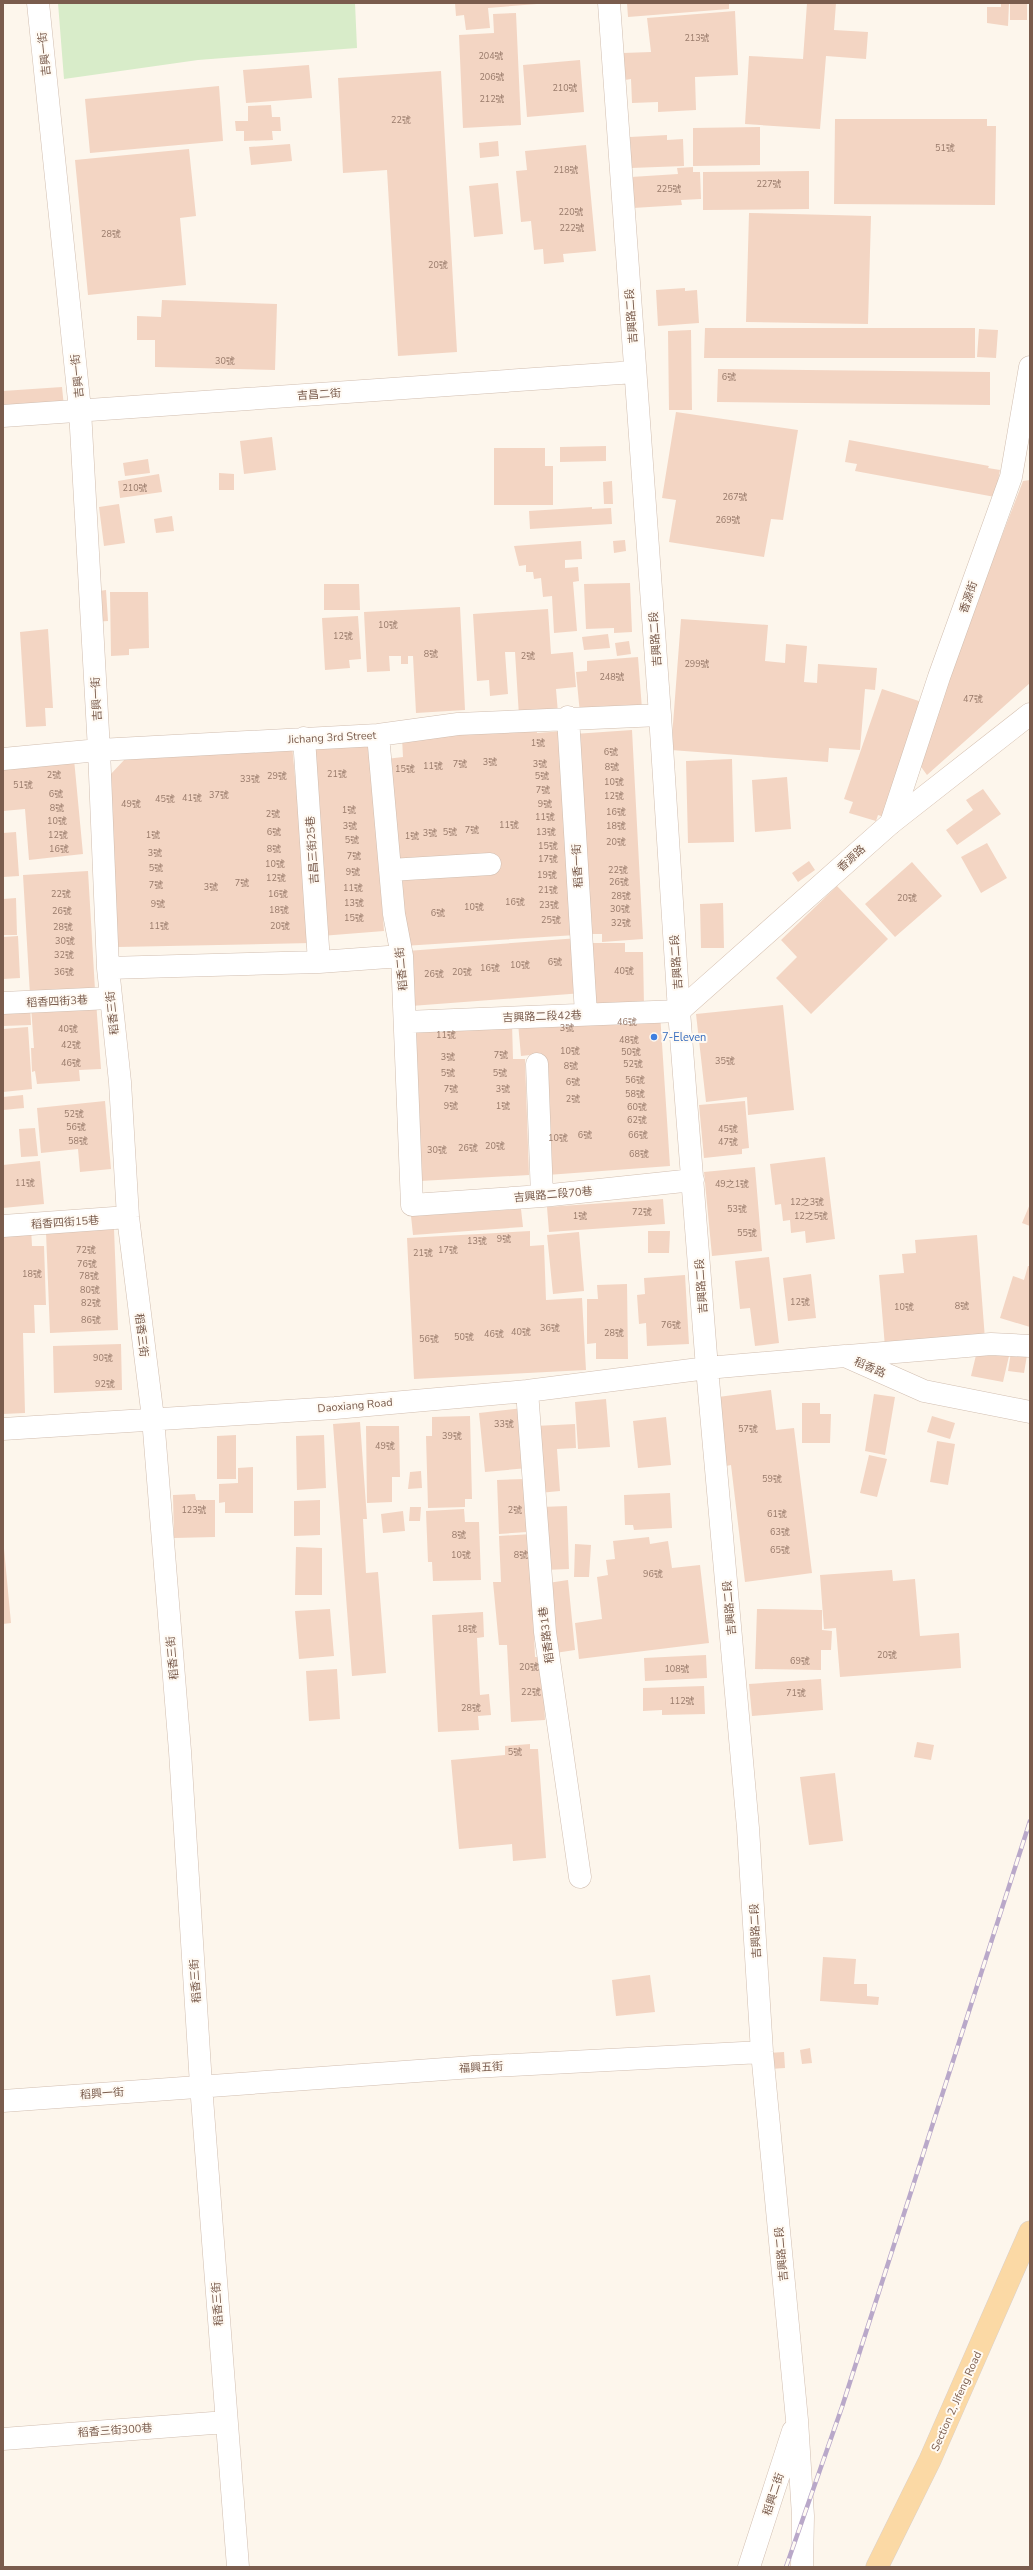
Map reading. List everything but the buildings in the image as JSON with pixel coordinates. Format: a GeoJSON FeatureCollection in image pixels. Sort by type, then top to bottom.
{"type":"FeatureCollection","features":[{"type":"Feature","properties":{"kind":"main road","name":"Section 2, Jifeng Road"},"geometry":{"type":"LineString","coordinates":[[877,2567],[930,2460],[1030,2232]]}},
{"type":"Feature","properties":{"kind":"street","name":"吉興一街"},"geometry":{"type":"LineString","coordinates":[[38,3],[80,410],[99,750]]}},
{"type":"Feature","properties":{"kind":"street","name":"吉興路二段"},"geometry":{"type":"LineString","coordinates":[[609,3],[660,715],[679,1011],[707,1368],[748,1828],[762,2052],[797,2420],[803,2516],[802,2567]]}},
{"type":"Feature","properties":{"kind":"street","name":"香源街"},"geometry":{"type":"LineString","coordinates":[[891,823],[942,670],[1012,477],[1030,367]]}},
{"type":"Feature","properties":{"kind":"street","name":"吉昌二街"},"geometry":{"type":"LineString","coordinates":[[3,416],[635,372]]}},
{"type":"Feature","properties":{"kind":"street","name":"香源路"},"geometry":{"type":"LineString","coordinates":[[679,1011],[891,823],[1030,714]]}},
{"type":"Feature","properties":{"kind":"street","name":"Jichang 3rd Street"},"geometry":{"type":"LineString","coordinates":[[3,759],[99,750],[378,735],[458,724],[568,717],[660,715]]}},
{"type":"Feature","properties":{"kind":"street","name":"稻香一街"},"geometry":{"type":"LineString","coordinates":[[568,717],[586,1014]]}},
{"type":"Feature","properties":{"kind":"street","name":"稻香二街"},"geometry":{"type":"LineString","coordinates":[[378,735],[394,914],[402,956],[412,1205]]}},
{"type":"Feature","properties":{"kind":"street","name":"吉昌三街25巷"},"geometry":{"type":"LineString","coordinates":[[304,738],[319,962]]}},
{"type":"Feature","properties":{"kind":"street","name":"稻香三街"},"geometry":{"type":"LineString","coordinates":[[99,750],[110,998],[120,1082],[128,1217],[152,1418],[180,1759],[201,2086],[238,2567]]}},
{"type":"Feature","properties":{"kind":"street"},"geometry":{"type":"LineString","coordinates":[[390,870],[490,864]]}},
{"type":"Feature","properties":{"kind":"street"},"geometry":{"type":"LineString","coordinates":[[108,968],[319,962],[402,956]]}},
{"type":"Feature","properties":{"kind":"street","name":"稻香四街3巷"},"geometry":{"type":"LineString","coordinates":[[3,1003],[110,998]]}},
{"type":"Feature","properties":{"kind":"street","name":"吉興路二段42巷"},"geometry":{"type":"LineString","coordinates":[[405,1022],[679,1011]]}},
{"type":"Feature","properties":{"kind":"street"},"geometry":{"type":"LineString","coordinates":[[537,1064],[542,1196]]}},
{"type":"Feature","properties":{"kind":"street","name":"吉興路二段70巷"},"geometry":{"type":"LineString","coordinates":[[412,1205],[542,1196],[693,1180]]}},
{"type":"Feature","properties":{"kind":"street","name":"稻香四街15巷"},"geometry":{"type":"LineString","coordinates":[[3,1226],[128,1217]]}},
{"type":"Feature","properties":{"kind":"street"},"geometry":{"type":"LineString","coordinates":[[845,1356],[991,1344],[1030,1346]]}},
{"type":"Feature","properties":{"kind":"street","name":"稻香路"},"geometry":{"type":"LineString","coordinates":[[707,1368],[845,1356],[924,1391],[1030,1412]]}},
{"type":"Feature","properties":{"kind":"street","name":"Daoxiang Road"},"geometry":{"type":"LineString","coordinates":[[3,1429],[152,1418],[335,1408],[527,1391],[707,1368]]}},
{"type":"Feature","properties":{"kind":"street","name":"稻香路31巷"},"geometry":{"type":"LineString","coordinates":[[527,1391],[545,1632],[580,1877]]}},
{"type":"Feature","properties":{"kind":"street","name":"福興五街"},"geometry":{"type":"LineString","coordinates":[[201,2086],[473,2067],[762,2052]]}},
{"type":"Feature","properties":{"kind":"street","name":"稻興一街"},"geometry":{"type":"LineString","coordinates":[[3,2101],[201,2086]]}},
{"type":"Feature","properties":{"kind":"street","name":"稻興二街"},"geometry":{"type":"LineString","coordinates":[[749,2567],[797,2420]]}},
{"type":"Feature","properties":{"kind":"street","name":"稻香三街300巷"},"geometry":{"type":"LineString","coordinates":[[3,2439],[226,2422]]}},
{"type":"Feature","properties":{"kind":"green space"},"geometry":{"type":"Polygon","coordinates":[[[58,3],[355,3],[357,48],[198,60],[64,79],[58,3]]]}},
{"type":"Feature","properties":{"kind":"railway"},"geometry":{"type":"LineString","coordinates":[[786,2567],[842,2407],[1030,1821]]}},
{"type":"Feature","properties":{"kind":"place","name":"7-Eleven"},"geometry":{"type":"Point","coordinates":[654,1037]}}]}
